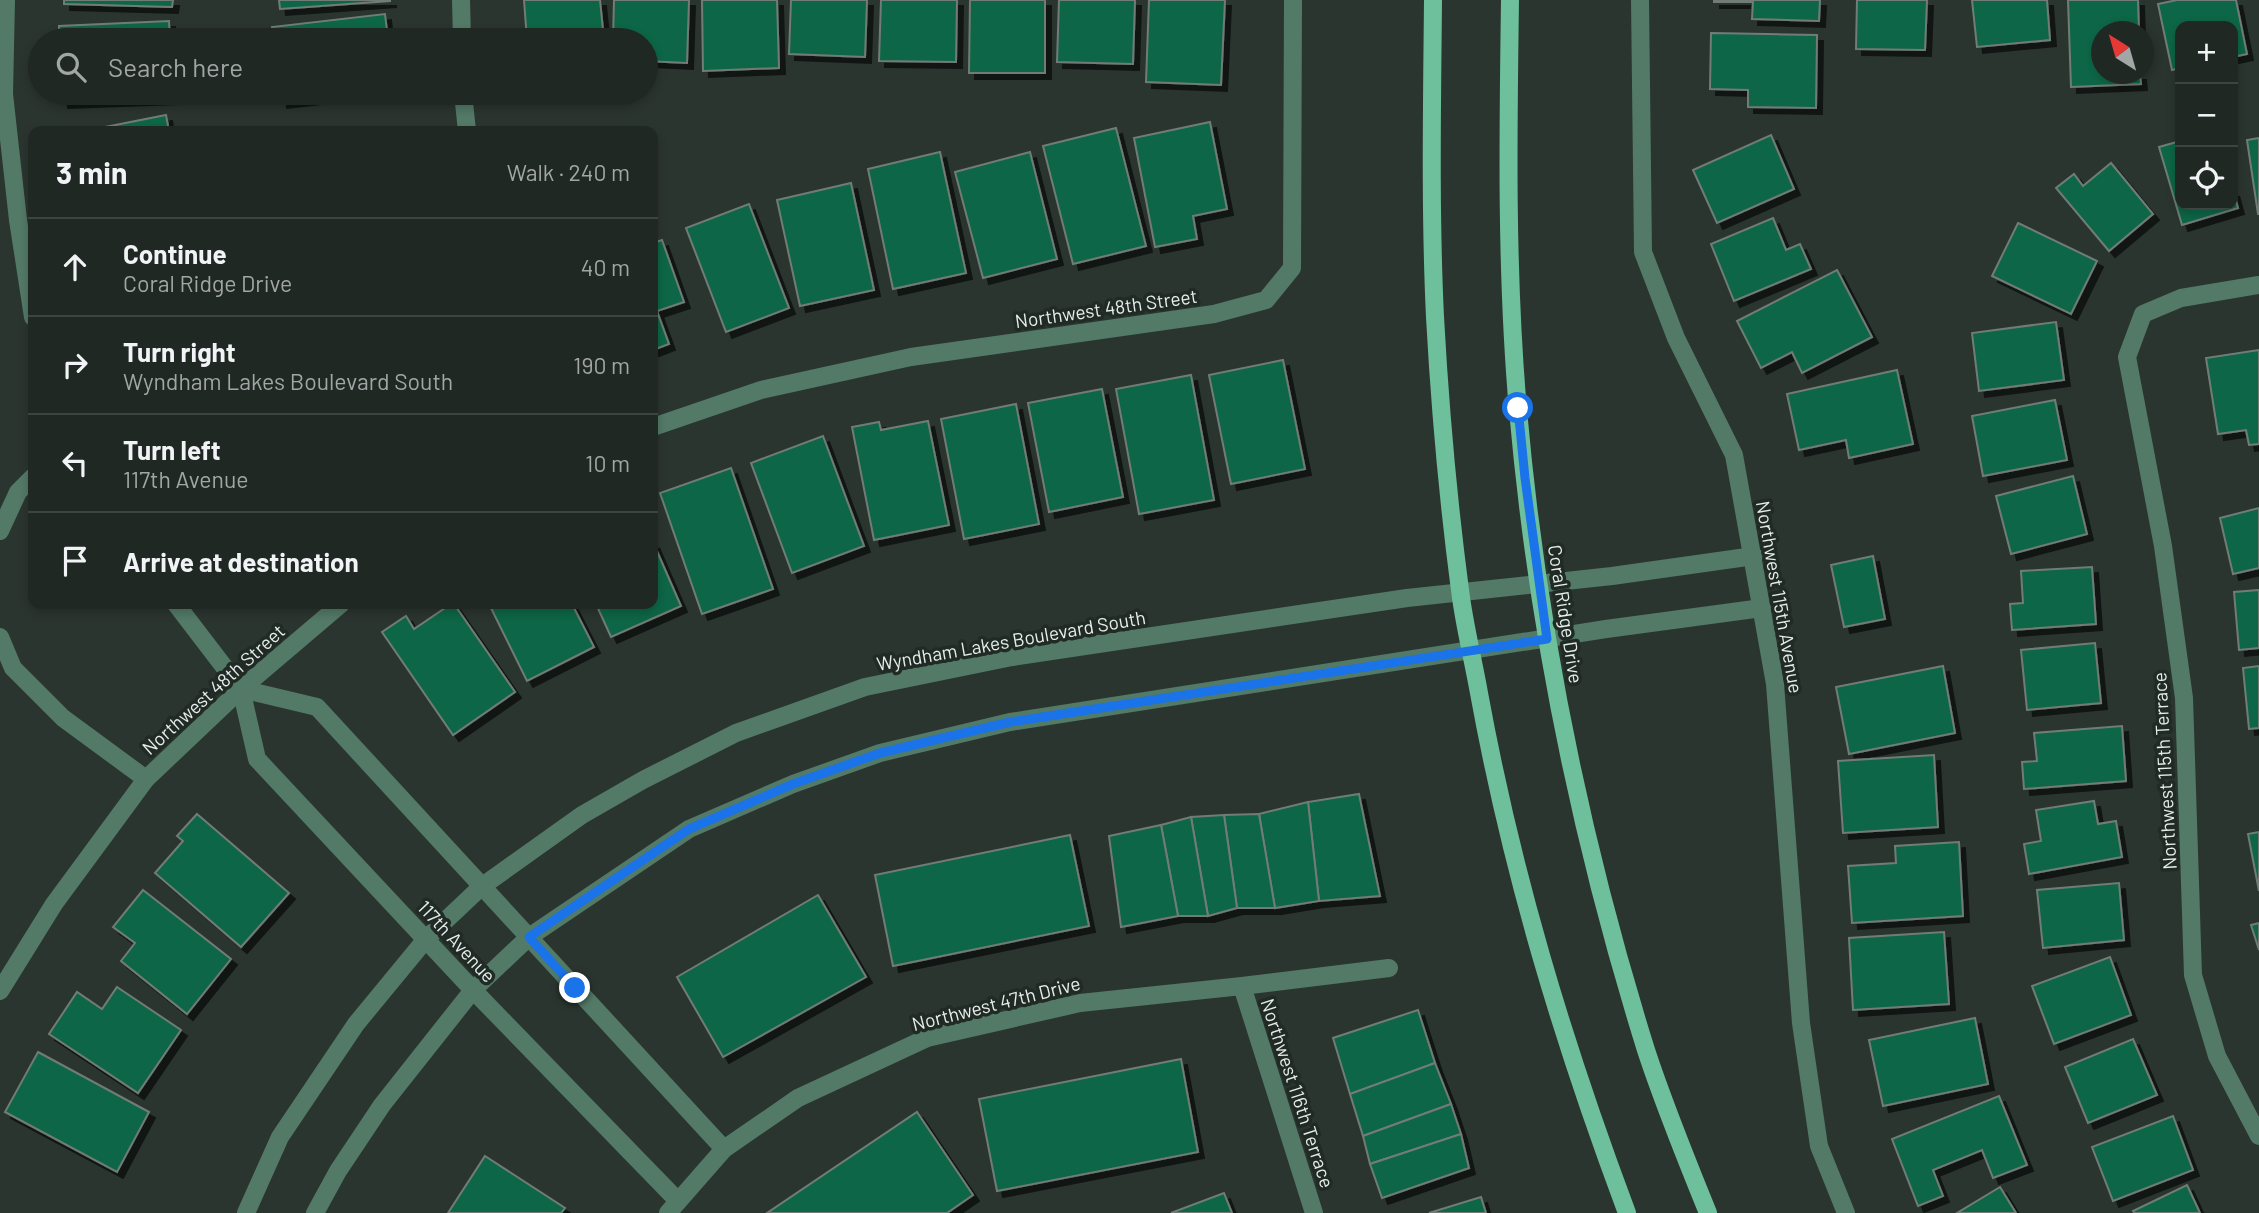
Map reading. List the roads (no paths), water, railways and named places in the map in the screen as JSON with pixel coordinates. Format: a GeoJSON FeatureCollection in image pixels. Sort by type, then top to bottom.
{"type":"FeatureCollection","features":[{"type":"Feature","properties":{"kind":"main road"},"geometry":{"type":"LineString","coordinates":[[1433,0],[1435,316],[1460,593],[1510,842],[1532,930],[1570,1054],[1627,1213]]}},
{"type":"Feature","properties":{"kind":"main road","name":"Coral Ridge Drive"},"geometry":{"type":"LineString","coordinates":[[1510,0],[1508,193],[1513,323],[1525,478],[1547,639],[1577,797],[1600,889],[1647,1052],[1708,1213]]}},
{"type":"Feature","properties":{"kind":"street"},"geometry":{"type":"LineString","coordinates":[[6,0],[4,94],[28,285]]}},
{"type":"Feature","properties":{"kind":"street"},"geometry":{"type":"LineString","coordinates":[[461,0],[462,28]]}},
{"type":"Feature","properties":{"kind":"street","name":"Northwest 48th Street"},"geometry":{"type":"LineString","coordinates":[[658,425],[761,390],[911,357],[1214,314],[1266,300],[1292,268],[1293,0]]}},
{"type":"Feature","properties":{"kind":"street","name":"Northwest 115th Avenue"},"geometry":{"type":"LineString","coordinates":[[1640,0],[1643,252],[1676,338],[1734,456],[1776,684],[1801,1023],[1819,1146],[1846,1213]]}},
{"type":"Feature","properties":{"kind":"street"},"geometry":{"type":"LineString","coordinates":[[464,105],[466,126]]}},
{"type":"Feature","properties":{"kind":"street","name":"Northwest 115th Terrace"},"geometry":{"type":"LineString","coordinates":[[2259,285],[2181,298],[2143,314],[2127,357],[2163,546],[2184,698],[2193,975],[2217,1056],[2259,1136]]}},
{"type":"Feature","properties":{"kind":"street"},"geometry":{"type":"LineString","coordinates":[[0,531],[18,492],[28,482]]}},
{"type":"Feature","properties":{"kind":"street"},"geometry":{"type":"LineString","coordinates":[[1539,584],[1754,556]]}},
{"type":"Feature","properties":{"kind":"street","name":"Wyndham Lakes Boulevard South"},"geometry":{"type":"LineString","coordinates":[[246,1213],[280,1137],[356,1024],[426,939],[481,887],[582,815],[643,780],[736,733],[865,687],[1012,657],[1407,598],[1539,584]]}},
{"type":"Feature","properties":{"kind":"street"},"geometry":{"type":"LineString","coordinates":[[315,1213],[338,1171],[382,1105],[473,990],[529,937],[689,829],[793,784],[880,753],[1010,722],[1762,608]]}},
{"type":"Feature","properties":{"kind":"street","name":"117th Avenue"},"geometry":{"type":"LineString","coordinates":[[180,609],[240,689],[257,759],[673,1207]]}},
{"type":"Feature","properties":{"kind":"street","name":"Northwest 48th Street"},"geometry":{"type":"LineString","coordinates":[[0,991],[54,904],[146,779],[240,689],[335,609]]}},
{"type":"Feature","properties":{"kind":"street","name":"Northwest 48th Street"},"geometry":{"type":"LineString","coordinates":[[0,637],[13,668],[55,709],[146,779]]}},
{"type":"Feature","properties":{"kind":"street"},"geometry":{"type":"LineString","coordinates":[[240,689],[317,707],[724,1149]]}},
{"type":"Feature","properties":{"kind":"street","name":"Northwest 47th Drive"},"geometry":{"type":"LineString","coordinates":[[673,1207],[724,1149],[798,1098],[927,1038],[1080,1003],[1389,968]]}},
{"type":"Feature","properties":{"kind":"street","name":"Northwest 116th Terrace"},"geometry":{"type":"LineString","coordinates":[[1242,986],[1314,1213]]}}]}
